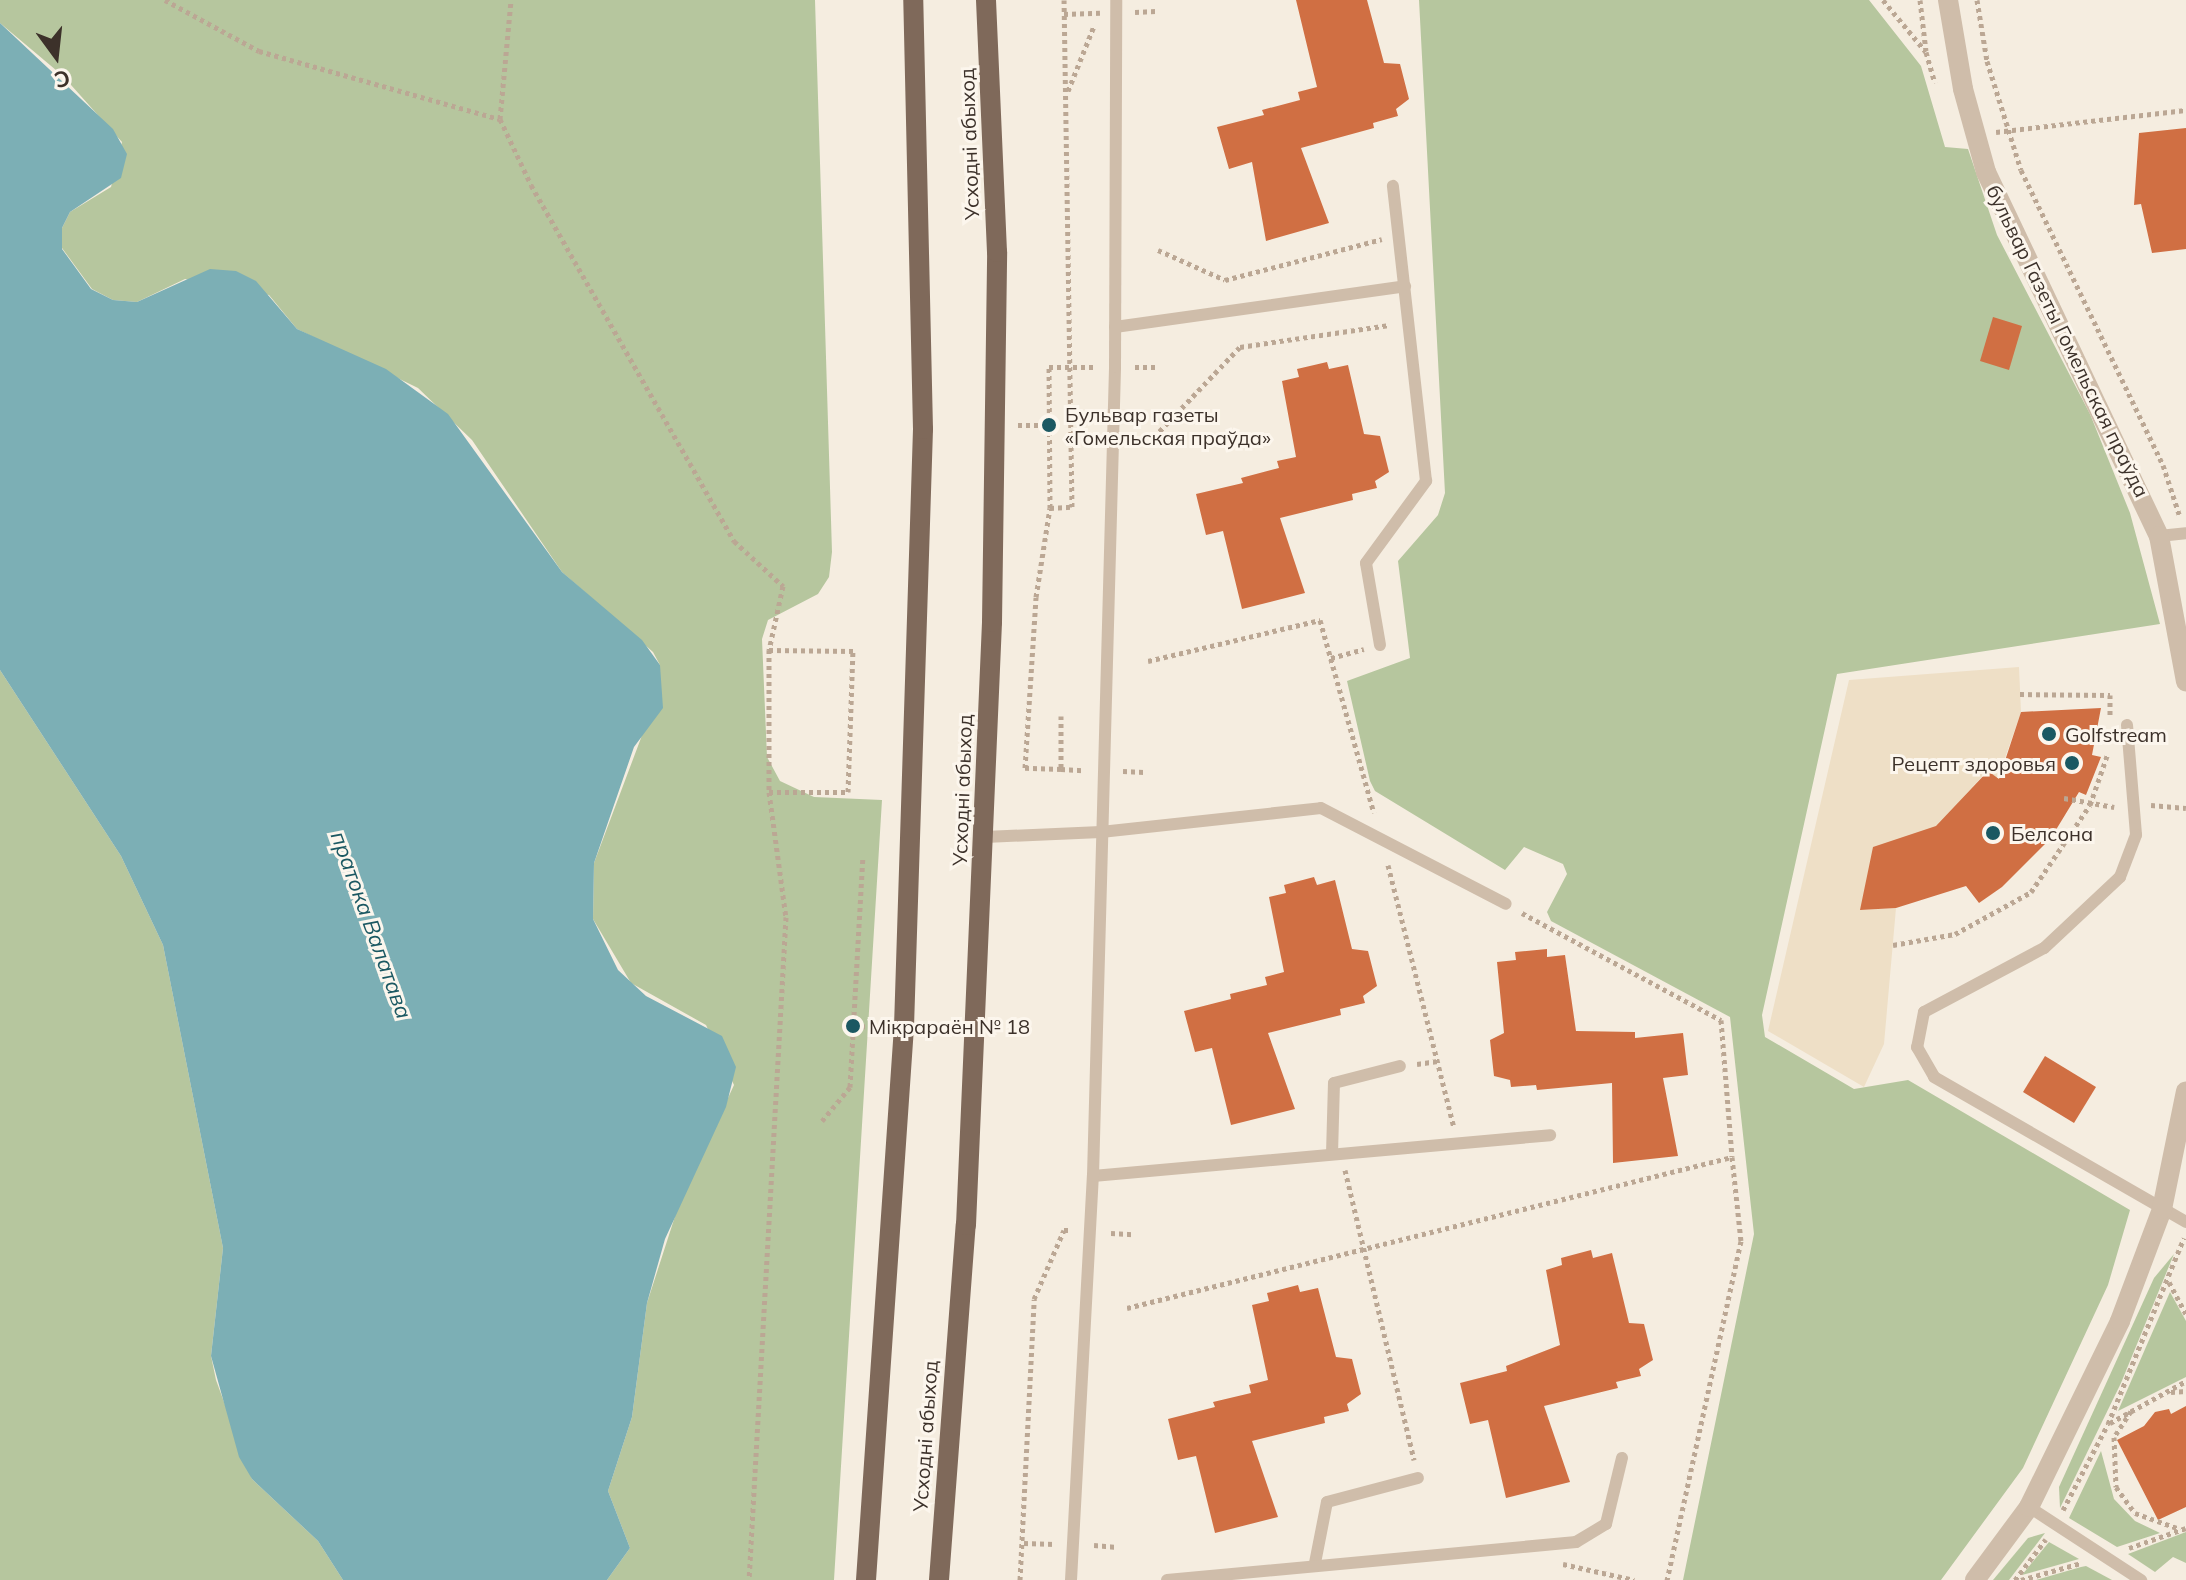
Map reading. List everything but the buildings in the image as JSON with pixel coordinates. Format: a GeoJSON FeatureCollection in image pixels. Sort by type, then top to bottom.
{"type":"FeatureCollection","features":[{"type":"Feature","properties":{"kind":"main road"},"geometry":{"type":"LineString","coordinates":[[866,1580],[904,1027],[922,444],[913,0]]}},
{"type":"Feature","properties":{"kind":"main road","name":"Усходні абыход"},"geometry":{"type":"LineString","coordinates":[[939,1580],[966,1225],[985,837],[998,425],[986,0]]}},
{"type":"Feature","properties":{"kind":"street","name":"бульвар Газеты Гомельская праўда"},"geometry":{"type":"LineString","coordinates":[[1948,0],[1986,172],[2159,536],[2186,682]]}},
{"type":"Feature","properties":{"kind":"street"},"geometry":{"type":"LineString","coordinates":[[1975,1580],[2029,1507],[2120,1321],[2162,1209],[2186,1091]]}},
{"type":"Feature","properties":{"kind":"lane"},"geometry":{"type":"LineString","coordinates":[[1071,1580],[1093,1176],[1115,327],[1116,0]]}},
{"type":"Feature","properties":{"kind":"lane"},"geometry":{"type":"LineString","coordinates":[[1380,645],[1366,563],[1426,481],[1393,186]]}},
{"type":"Feature","properties":{"kind":"lane"},"geometry":{"type":"LineString","coordinates":[[1115,327],[1405,286]]}},
{"type":"Feature","properties":{"kind":"lane"},"geometry":{"type":"LineString","coordinates":[[2159,536],[2185,533]]}},
{"type":"Feature","properties":{"kind":"lane"},"geometry":{"type":"LineString","coordinates":[[2127,725],[2136,835],[2120,877],[2044,948],[1924,1012],[1917,1047],[1934,1077],[2186,1222]]}},
{"type":"Feature","properties":{"kind":"lane"},"geometry":{"type":"LineString","coordinates":[[985,837],[1101,832],[1312,808],[1380,836],[1506,904]]}},
{"type":"Feature","properties":{"kind":"lane"},"geometry":{"type":"LineString","coordinates":[[1337,1154],[1334,1083],[1400,1066]]}},
{"type":"Feature","properties":{"kind":"lane"},"geometry":{"type":"LineString","coordinates":[[1093,1176],[1550,1135]]}},
{"type":"Feature","properties":{"kind":"lane"},"geometry":{"type":"LineString","coordinates":[[1167,1580],[1315,1563],[1586,1539],[1606,1524],[1622,1458]]}},
{"type":"Feature","properties":{"kind":"lane"},"geometry":{"type":"LineString","coordinates":[[1315,1563],[1327,1502],[1418,1478]]}},
{"type":"Feature","properties":{"kind":"lane"},"geometry":{"type":"LineString","coordinates":[[2029,1507],[2141,1580]]}},
{"type":"Feature","properties":{"kind":"path"},"geometry":{"type":"LineString","coordinates":[[165,0],[259,51],[500,119]]}},
{"type":"Feature","properties":{"kind":"path"},"geometry":{"type":"LineString","coordinates":[[511,0],[500,119],[531,185],[734,541],[783,586],[769,650],[769,792],[786,917],[749,1580]]}},
{"type":"Feature","properties":{"kind":"path"},"geometry":{"type":"LineString","coordinates":[[1050,508],[1072,507],[1064,0]]}},
{"type":"Feature","properties":{"kind":"path"},"geometry":{"type":"LineString","coordinates":[[1883,0],[1926,52]]}},
{"type":"Feature","properties":{"kind":"path"},"geometry":{"type":"LineString","coordinates":[[1920,0],[1926,52],[1938,95]]}},
{"type":"Feature","properties":{"kind":"path"},"geometry":{"type":"LineString","coordinates":[[1977,0],[2008,130],[2052,241],[2163,465],[2185,533]]}},
{"type":"Feature","properties":{"kind":"path"},"geometry":{"type":"LineString","coordinates":[[1134,12],[1156,11]]}},
{"type":"Feature","properties":{"kind":"path"},"geometry":{"type":"LineString","coordinates":[[1064,14],[1100,13],[1066,96]]}},
{"type":"Feature","properties":{"kind":"path"},"geometry":{"type":"LineString","coordinates":[[1988,133],[2186,110]]}},
{"type":"Feature","properties":{"kind":"path"},"geometry":{"type":"LineString","coordinates":[[1158,250],[1225,280],[1398,234]]}},
{"type":"Feature","properties":{"kind":"path"},"geometry":{"type":"LineString","coordinates":[[1154,437],[1240,347],[1409,322]]}},
{"type":"Feature","properties":{"kind":"path"},"geometry":{"type":"LineString","coordinates":[[1083,770],[1025,768],[1036,597],[1050,508],[1049,367],[1094,367]]}},
{"type":"Feature","properties":{"kind":"path"},"geometry":{"type":"LineString","coordinates":[[1134,367],[1156,367]]}},
{"type":"Feature","properties":{"kind":"path"},"geometry":{"type":"LineString","coordinates":[[998,425],[1049,425]]}},
{"type":"Feature","properties":{"kind":"path"},"geometry":{"type":"LineString","coordinates":[[1148,661],[1320,620],[1380,836],[1459,1143]]}},
{"type":"Feature","properties":{"kind":"path"},"geometry":{"type":"LineString","coordinates":[[1331,658],[1380,645]]}},
{"type":"Feature","properties":{"kind":"path"},"geometry":{"type":"LineString","coordinates":[[769,650],[853,651],[848,792],[769,792]]}},
{"type":"Feature","properties":{"kind":"path"},"geometry":{"type":"LineString","coordinates":[[2020,694],[2110,695],[2109,726]]}},
{"type":"Feature","properties":{"kind":"path"},"geometry":{"type":"LineString","coordinates":[[1061,716],[1061,769]]}},
{"type":"Feature","properties":{"kind":"path"},"geometry":{"type":"LineString","coordinates":[[1893,945],[1955,934],[2031,892],[2090,805],[2109,740]]}},
{"type":"Feature","properties":{"kind":"path"},"geometry":{"type":"LineString","coordinates":[[1123,771],[1144,772]]}},
{"type":"Feature","properties":{"kind":"path"},"geometry":{"type":"LineString","coordinates":[[822,1121],[850,1087],[863,857]]}},
{"type":"Feature","properties":{"kind":"path"},"geometry":{"type":"LineString","coordinates":[[1506,904],[1721,1020],[1741,1241],[1667,1580]]}},
{"type":"Feature","properties":{"kind":"path"},"geometry":{"type":"LineString","coordinates":[[1337,1154],[1418,1478]]}},
{"type":"Feature","properties":{"kind":"path"},"geometry":{"type":"LineString","coordinates":[[1127,1308],[1732,1157]]}},
{"type":"Feature","properties":{"kind":"path"},"geometry":{"type":"LineString","coordinates":[[1020,1580],[1034,1299],[1064,1230],[1075,1231]]}},
{"type":"Feature","properties":{"kind":"path"},"geometry":{"type":"LineString","coordinates":[[1111,1233],[1133,1234]]}},
{"type":"Feature","properties":{"kind":"path"},"geometry":{"type":"LineString","coordinates":[[2015,1580],[2056,1524],[2108,1424],[2169,1282],[2186,1233]]}},
{"type":"Feature","properties":{"kind":"path"},"geometry":{"type":"LineString","coordinates":[[2169,1282],[2186,1314]]}},
{"type":"Feature","properties":{"kind":"path"},"geometry":{"type":"LineString","coordinates":[[2108,1424],[2186,1381]]}},
{"type":"Feature","properties":{"kind":"path"},"geometry":{"type":"LineString","coordinates":[[2164,1393],[2186,1391]]}},
{"type":"Feature","properties":{"kind":"path"},"geometry":{"type":"LineString","coordinates":[[2131,1411],[2112,1446],[2116,1487],[2149,1522],[2185,1529]]}},
{"type":"Feature","properties":{"kind":"path"},"geometry":{"type":"LineString","coordinates":[[1024,1543],[1056,1544]]}},
{"type":"Feature","properties":{"kind":"path"},"geometry":{"type":"LineString","coordinates":[[1094,1545],[1117,1547]]}},
{"type":"Feature","properties":{"kind":"green space"},"geometry":{"type":"Polygon","coordinates":[[[0,0],[815,0],[832,552],[829,577],[818,594],[768,620],[762,639],[767,757],[780,781],[814,797],[882,800],[834,1580],[607,1580],[630,1548],[608,1491],[632,1417],[647,1303],[679,1204],[734,1085],[706,1025],[631,983],[593,919],[594,863],[641,738],[660,665],[653,652],[562,572],[472,440],[418,388],[297,329],[269,295],[185,279],[137,302],[113,300],[92,289],[62,248],[62,228],[70,212],[111,187],[122,142],[63,76],[0,23],[0,0]]]}},
{"type":"Feature","properties":{"kind":"green space"},"geometry":{"type":"Polygon","coordinates":[[[1419,0],[1869,0],[1921,66],[1945,147],[1968,149],[1997,235],[2090,414],[2130,513],[2160,624],[1837,674],[1762,1015],[1765,1037],[1854,1089],[1908,1080],[2130,1210],[2108,1285],[2023,1468],[1941,1580],[1683,1580],[1754,1234],[1730,1017],[1551,921],[1547,912],[1567,874],[1563,864],[1524,847],[1505,870],[1375,791],[1370,781],[1347,681],[1410,658],[1398,561],[1438,515],[1445,493],[1419,0]]]}},
{"type":"Feature","properties":{"kind":"green space"},"geometry":{"type":"Polygon","coordinates":[[[0,670],[121,856],[163,945],[223,1248],[211,1356],[216,1380],[252,1479],[318,1541],[343,1580],[0,1580],[0,670]]]}},
{"type":"Feature","properties":{"kind":"green space"},"geometry":{"type":"Polygon","coordinates":[[[2174,1254],[2121,1383],[2060,1508],[2059,1487],[2154,1278],[2174,1254]]]}},
{"type":"Feature","properties":{"kind":"green space"},"geometry":{"type":"Polygon","coordinates":[[[2170,1292],[2186,1321],[2186,1377],[2118,1411],[2170,1292]]]}},
{"type":"Feature","properties":{"kind":"green space"},"geometry":{"type":"Polygon","coordinates":[[[2101,1451],[2114,1499],[2135,1521],[2160,1533],[2117,1547],[2069,1518],[2101,1451]]]}},
{"type":"Feature","properties":{"kind":"green space"},"geometry":{"type":"Polygon","coordinates":[[[2186,1532],[2186,1563],[2173,1557],[2155,1572],[2128,1554],[2186,1532]]]}},
{"type":"Feature","properties":{"kind":"green space"},"geometry":{"type":"Polygon","coordinates":[[[2045,1533],[2009,1580],[1993,1580],[2028,1538],[2045,1533]]]}},
{"type":"Feature","properties":{"kind":"green space"},"geometry":{"type":"Polygon","coordinates":[[[2049,1542],[2079,1559],[2022,1575],[2049,1542]]]}},
{"type":"Feature","properties":{"kind":"green space"},"geometry":{"type":"Polygon","coordinates":[[[2086,1566],[2112,1580],[2036,1580],[2081,1567],[2086,1566]]]}},
{"type":"Feature","properties":{"kind":"shaded area"},"geometry":{"type":"Polygon","coordinates":[[[2019,667],[2021,712],[1998,778],[1987,771],[1861,910],[1896,908],[1884,1044],[1864,1087],[1768,1031],[1849,680],[2019,667]]]}},
{"type":"Feature","properties":{"kind":"water","name":"пратока Валатава"},"geometry":{"type":"Polygon","coordinates":[[[0,23],[113,129],[127,154],[121,178],[70,212],[62,228],[62,249],[91,289],[113,300],[137,302],[210,269],[236,271],[256,281],[297,329],[386,369],[448,414],[562,572],[642,640],[660,665],[663,708],[634,747],[594,863],[593,919],[618,970],[646,996],[722,1036],[736,1067],[726,1107],[665,1239],[647,1303],[632,1417],[608,1491],[630,1548],[607,1580],[343,1580],[318,1541],[252,1479],[239,1457],[211,1356],[223,1248],[163,945],[121,856],[0,670],[0,23]]]}},
{"type":"Feature","properties":{"kind":"place","name":"Бульвар газеты «Гомельская праўда»"},"geometry":{"type":"Point","coordinates":[1049,425]}},
{"type":"Feature","properties":{"kind":"place","name":"Golfstream"},"geometry":{"type":"Point","coordinates":[2049,734]}},
{"type":"Feature","properties":{"kind":"place","name":"Рецепт здоровья"},"geometry":{"type":"Point","coordinates":[2072,763]}},
{"type":"Feature","properties":{"kind":"place","name":"Белсона"},"geometry":{"type":"Point","coordinates":[1993,833]}},
{"type":"Feature","properties":{"kind":"place","name":"Мікрараён № 18"},"geometry":{"type":"Point","coordinates":[853,1026]}}]}
